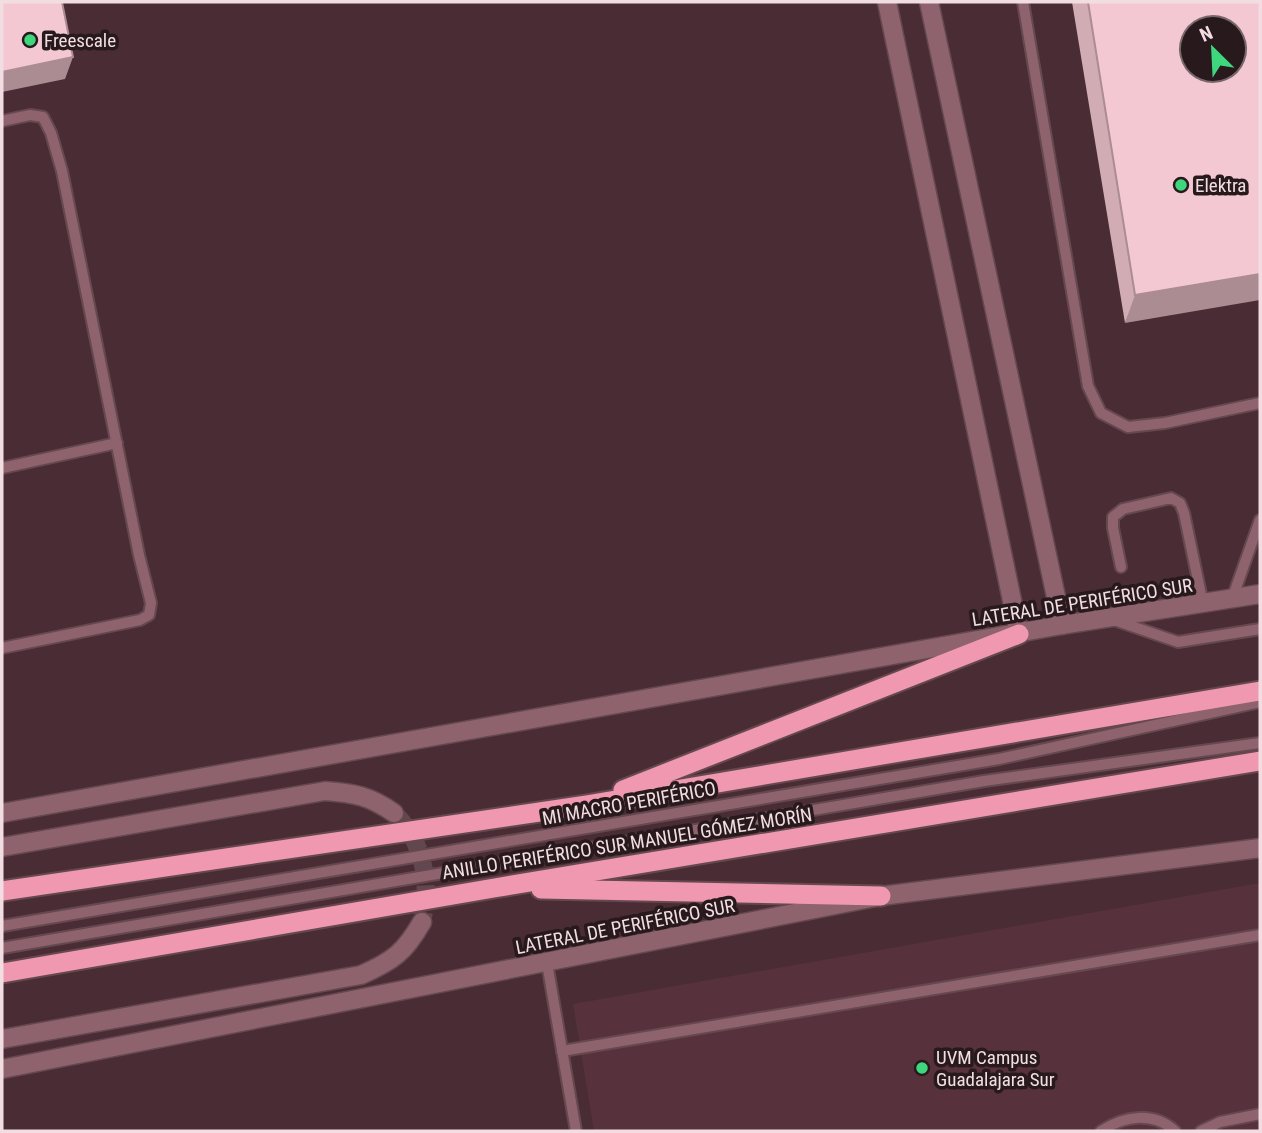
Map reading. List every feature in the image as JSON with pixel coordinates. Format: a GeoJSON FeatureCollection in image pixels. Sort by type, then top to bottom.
{"type":"FeatureCollection","features":[{"type":"Feature","properties":{"kind":"highway"},"geometry":{"type":"LineString","coordinates":[[587,805],[1019,634]]}},
{"type":"Feature","properties":{"kind":"highway"},"geometry":{"type":"LineString","coordinates":[[2,891],[587,805],[1260,691]]}},
{"type":"Feature","properties":{"kind":"highway","name":"ANILLO PERIFÉRICO SUR MANUEL GÓMEZ MORÍN"},"geometry":{"type":"LineString","coordinates":[[2,973],[1260,761]]}},
{"type":"Feature","properties":{"kind":"highway"},"geometry":{"type":"LineString","coordinates":[[495,888],[881,896]]}},
{"type":"Feature","properties":{"kind":"street"},"geometry":{"type":"LineString","coordinates":[[887,2],[1019,634]]}},
{"type":"Feature","properties":{"kind":"street"},"geometry":{"type":"LineString","coordinates":[[929,2],[1062,625]]}},
{"type":"Feature","properties":{"kind":"street","name":"LATERAL DE PERIFÉRICO SUR"},"geometry":{"type":"LineString","coordinates":[[2,813],[1062,625],[1260,594]]}},
{"type":"Feature","properties":{"kind":"street"},"geometry":{"type":"LineString","coordinates":[[2,847],[325,791],[354,793],[377,800],[394,813]]}},
{"type":"Feature","properties":{"kind":"street","name":"LATERAL DE PERIFÉRICO SUR"},"geometry":{"type":"LineString","coordinates":[[2,1069],[881,896],[1260,848]]}},
{"type":"Feature","properties":{"kind":"street"},"geometry":{"type":"LineString","coordinates":[[2,1038],[361,975],[384,965],[408,946],[422,922]]}},
{"type":"Feature","properties":{"kind":"lane"},"geometry":{"type":"LineString","coordinates":[[1023,2],[1088,386],[1101,413],[1128,427],[1165,423],[1260,402]]}},
{"type":"Feature","properties":{"kind":"lane"},"geometry":{"type":"LineString","coordinates":[[2,121],[30,115],[43,117],[51,133],[62,171],[151,603],[149,614],[140,620],[2,648]]}},
{"type":"Feature","properties":{"kind":"lane"},"geometry":{"type":"LineString","coordinates":[[2,468],[117,443]]}},
{"type":"Feature","properties":{"kind":"lane"},"geometry":{"type":"LineString","coordinates":[[1121,567],[1113,517],[1123,509],[1171,498],[1180,503],[1184,513],[1203,604]]}},
{"type":"Feature","properties":{"kind":"lane"},"geometry":{"type":"LineString","coordinates":[[1232,599],[1260,520]]}},
{"type":"Feature","properties":{"kind":"lane"},"geometry":{"type":"LineString","coordinates":[[1108,617],[1178,642],[1260,629]]}},
{"type":"Feature","properties":{"kind":"lane","name":"MI MACRO PERIFÉRICO"},"geometry":{"type":"LineString","coordinates":[[2,926],[999,759],[1260,702]]}},
{"type":"Feature","properties":{"kind":"lane","name":"MI MACRO PERIFÉRICO"},"geometry":{"type":"LineString","coordinates":[[2,948],[984,781],[1260,743]]}},
{"type":"Feature","properties":{"kind":"lane"},"geometry":{"type":"LineString","coordinates":[[562,1051],[1260,935]]}},
{"type":"Feature","properties":{"kind":"lane"},"geometry":{"type":"LineString","coordinates":[[547,963],[576,1131]]}},
{"type":"Feature","properties":{"kind":"lane"},"geometry":{"type":"LineString","coordinates":[[1201,1131],[1220,1122],[1260,1114]]}},
{"type":"Feature","properties":{"kind":"lane"},"geometry":{"type":"LineString","coordinates":[[1101,1131],[1117,1121],[1136,1117],[1154,1119],[1175,1131]]}},
{"type":"Feature","properties":{"kind":"shaded area","name":"UVM Campus Guadalajara Sur"},"geometry":{"type":"Polygon","coordinates":[[[1260,883],[1260,1131],[594,1131],[573,1004],[1260,883]]]}},
{"type":"Feature","properties":{"kind":"building","name":"Freescale"},"geometry":{"type":"Polygon","coordinates":[[[2,2],[62,2],[73,57],[2,72],[2,2]]]}},
{"type":"Feature","properties":{"kind":"building","name":"Elektra"},"geometry":{"type":"Polygon","coordinates":[[[1088,2],[1260,2],[1260,274],[1135,295],[1088,2]]]}},
{"type":"Feature","properties":{"kind":"tunnel"},"geometry":{"type":"LineString","coordinates":[[394,813],[412,837],[423,863],[426,892],[422,922]]}},
{"type":"Feature","properties":{"kind":"place","name":"Freescale"},"geometry":{"type":"Point","coordinates":[30,40]}},
{"type":"Feature","properties":{"kind":"place","name":"Elektra"},"geometry":{"type":"Point","coordinates":[1181,185]}},
{"type":"Feature","properties":{"kind":"place","name":"UVM Campus Guadalajara Sur"},"geometry":{"type":"Point","coordinates":[922,1068]}}]}
